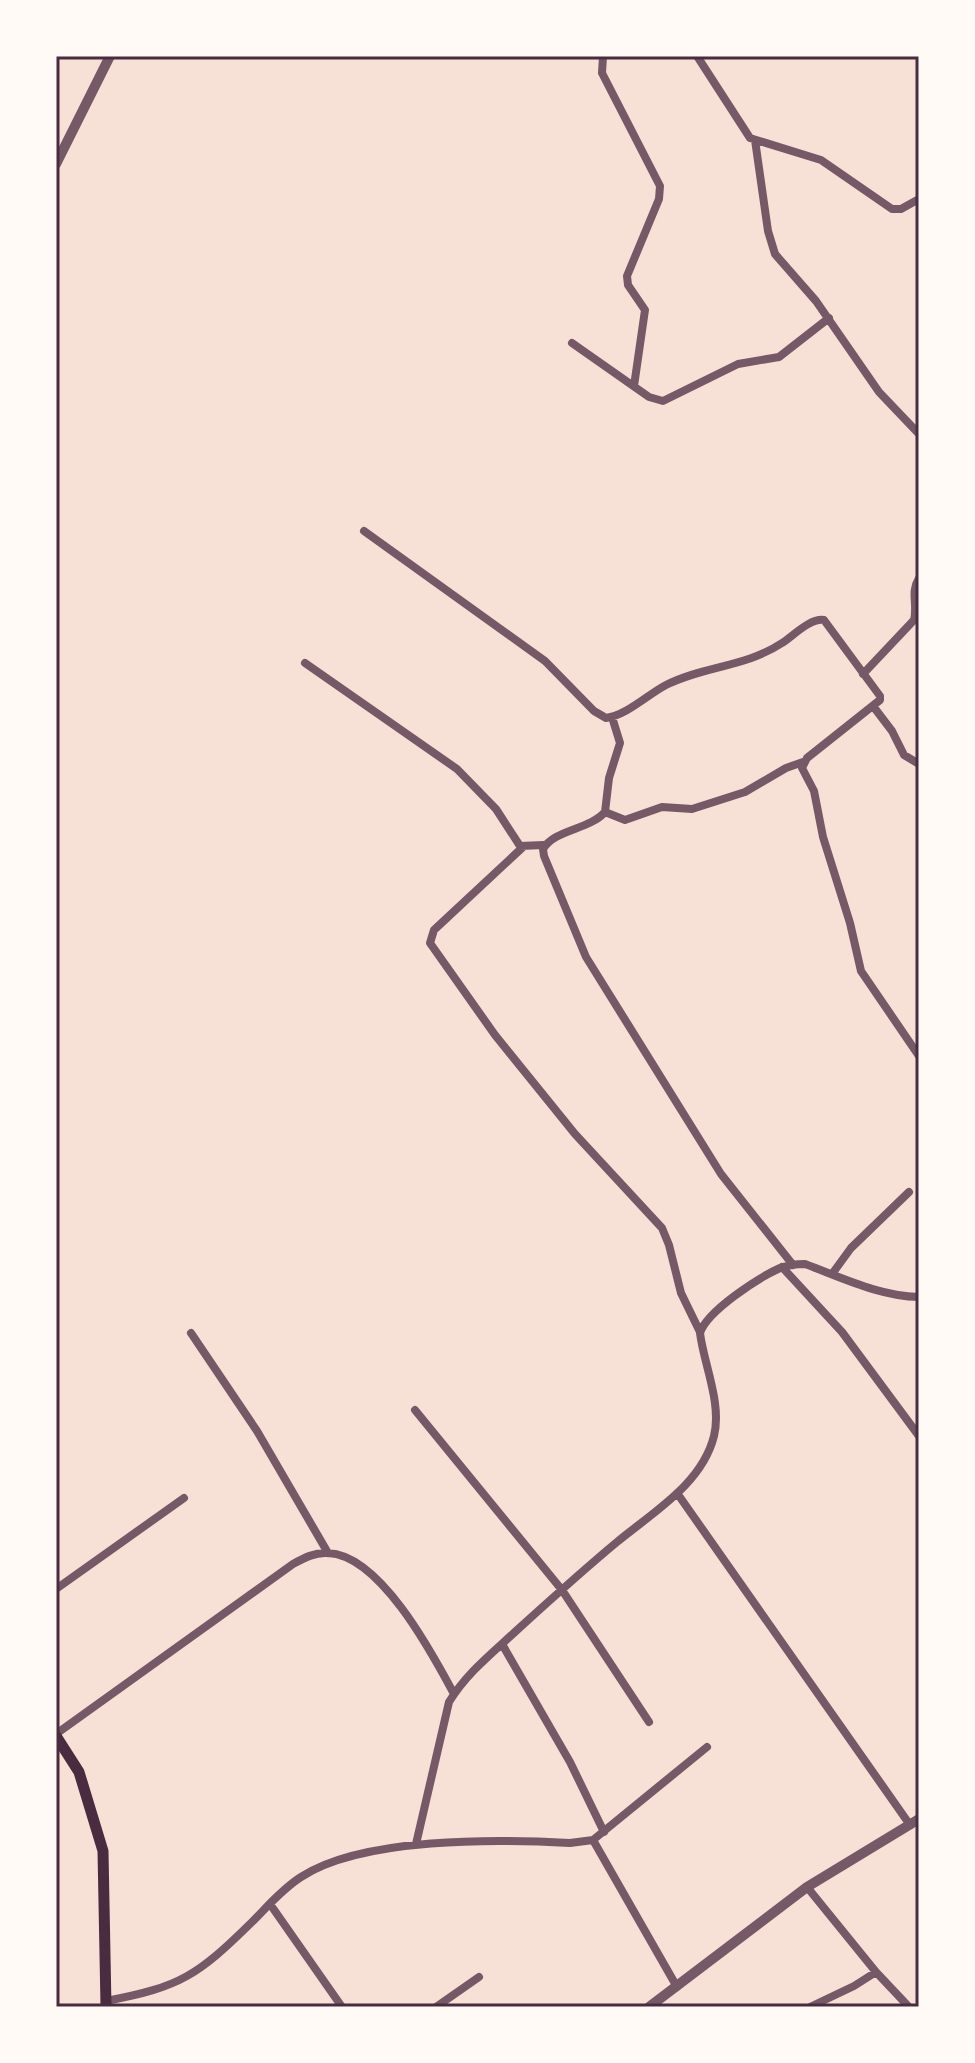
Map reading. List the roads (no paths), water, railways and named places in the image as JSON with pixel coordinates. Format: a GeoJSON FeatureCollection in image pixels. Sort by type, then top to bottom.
{"type":"FeatureCollection","features":[{"type":"Feature","properties":{"kind":"main road"},"geometry":{"type":"LineString","coordinates":[[56,1735],[79,1772],[103,1851],[106,2004]]}},
{"type":"Feature","properties":{"kind":"street"},"geometry":{"type":"LineString","coordinates":[[56,164],[110,56]]}},
{"type":"Feature","properties":{"kind":"street"},"geometry":{"type":"LineString","coordinates":[[603,56],[602,73],[660,186],[659,199],[627,276],[628,285],[645,310],[634,386]]}},
{"type":"Feature","properties":{"kind":"street"},"geometry":{"type":"LineString","coordinates":[[697,56],[747,135],[821,160],[892,209],[901,209],[919,199]]}},
{"type":"Feature","properties":{"kind":"street"},"geometry":{"type":"LineString","coordinates":[[755,140],[772,247],[780,262],[829,318],[879,392],[919,434]]}},
{"type":"Feature","properties":{"kind":"street"},"geometry":{"type":"LineString","coordinates":[[572,343],[657,400],[670,399],[738,364],[779,357],[829,318]]}},
{"type":"Feature","properties":{"kind":"street"},"geometry":{"type":"LineString","coordinates":[[364,531],[545,661],[600,716],[612,717],[675,681],[701,671],[747,661],[819,619],[826,622],[880,696],[880,700],[803,762],[786,768],[751,790],[692,809],[662,807],[623,820],[605,812]]}},
{"type":"Feature","properties":{"kind":"street"},"geometry":{"type":"LineString","coordinates":[[863,674],[914,620],[916,611],[912,593],[919,578]]}},
{"type":"Feature","properties":{"kind":"street"},"geometry":{"type":"LineString","coordinates":[[305,663],[457,769],[496,809],[523,847]]}},
{"type":"Feature","properties":{"kind":"street"},"geometry":{"type":"LineString","coordinates":[[873,706],[892,731],[904,755],[919,764]]}},
{"type":"Feature","properties":{"kind":"street"},"geometry":{"type":"LineString","coordinates":[[416,1844],[438,1741],[449,1702],[461,1682],[562,1590],[690,1481],[704,1461],[715,1434],[715,1408],[700,1333],[681,1293],[662,1228],[575,1134],[495,1035],[430,943],[434,930],[523,847],[544,845],[600,818],[605,812],[609,778],[620,743],[612,717]]}},
{"type":"Feature","properties":{"kind":"street"},"geometry":{"type":"LineString","coordinates":[[803,762],[802,768],[814,791],[823,837],[850,923],[861,971],[919,1056]]}},
{"type":"Feature","properties":{"kind":"street"},"geometry":{"type":"LineString","coordinates":[[544,845],[544,856],[586,957],[721,1174],[793,1265]]}},
{"type":"Feature","properties":{"kind":"street"},"geometry":{"type":"LineString","coordinates":[[832,1274],[851,1248],[909,1192]]}},
{"type":"Feature","properties":{"kind":"street"},"geometry":{"type":"LineString","coordinates":[[700,1333],[709,1316],[782,1267],[793,1265],[805,1264],[900,1297],[919,1297]]}},
{"type":"Feature","properties":{"kind":"street"},"geometry":{"type":"LineString","coordinates":[[782,1267],[842,1332],[919,1436]]}},
{"type":"Feature","properties":{"kind":"street"},"geometry":{"type":"LineString","coordinates":[[191,1333],[257,1431],[328,1553]]}},
{"type":"Feature","properties":{"kind":"street"},"geometry":{"type":"LineString","coordinates":[[415,1410],[562,1590],[649,1722]]}},
{"type":"Feature","properties":{"kind":"street"},"geometry":{"type":"LineString","coordinates":[[649,2007],[807,1887],[916,1822],[677,1493]]}},
{"type":"Feature","properties":{"kind":"street"},"geometry":{"type":"LineString","coordinates":[[56,1589],[184,1498]]}},
{"type":"Feature","properties":{"kind":"street"},"geometry":{"type":"LineString","coordinates":[[56,1735],[293,1564],[306,1557],[328,1553],[355,1561],[378,1581],[424,1639],[454,1694]]}},
{"type":"Feature","properties":{"kind":"street"},"geometry":{"type":"LineString","coordinates":[[502,1644],[570,1762],[604,1832]]}},
{"type":"Feature","properties":{"kind":"street"},"geometry":{"type":"LineString","coordinates":[[106,2004],[190,1977],[214,1959],[301,1877],[319,1867],[416,1844],[570,1843],[593,1840],[707,1747]]}},
{"type":"Feature","properties":{"kind":"street"},"geometry":{"type":"LineString","coordinates":[[593,1840],[677,1987]]}},
{"type":"Feature","properties":{"kind":"street"},"geometry":{"type":"LineString","coordinates":[[807,1887],[876,1972],[909,2007]]}},
{"type":"Feature","properties":{"kind":"street"},"geometry":{"type":"LineString","coordinates":[[270,1904],[342,2007]]}},
{"type":"Feature","properties":{"kind":"street"},"geometry":{"type":"LineString","coordinates":[[810,2007],[876,1972]]}},
{"type":"Feature","properties":{"kind":"street"},"geometry":{"type":"LineString","coordinates":[[436,2007],[479,1977]]}}]}
